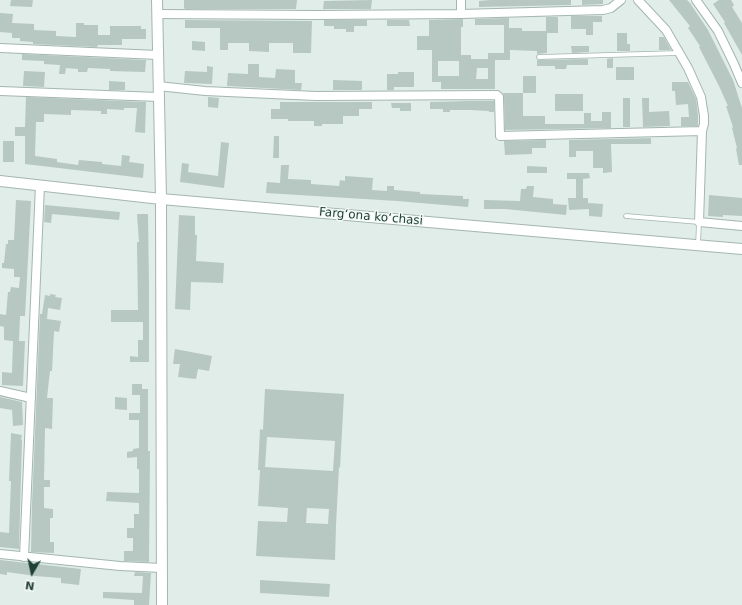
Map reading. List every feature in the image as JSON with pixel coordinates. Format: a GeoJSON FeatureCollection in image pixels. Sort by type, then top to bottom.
{"type":"FeatureCollection","features":[{"type":"Feature","properties":{"kind":"street"},"geometry":{"type":"LineString","coordinates":[[157,0],[162,199],[162,605]]}},
{"type":"Feature","properties":{"kind":"street"},"geometry":{"type":"LineString","coordinates":[[461,0],[461,14]]}},
{"type":"Feature","properties":{"kind":"street"},"geometry":{"type":"LineString","coordinates":[[157,14],[461,14],[603,10],[611,8],[621,0]]}},
{"type":"Feature","properties":{"kind":"street"},"geometry":{"type":"LineString","coordinates":[[638,0],[666,30],[688,68],[701,97],[704,124],[702,131],[699,222],[742,226]]}},
{"type":"Feature","properties":{"kind":"street"},"geometry":{"type":"LineString","coordinates":[[696,0],[718,31],[742,83]]}},
{"type":"Feature","properties":{"kind":"street"},"geometry":{"type":"LineString","coordinates":[[0,48],[158,55]]}},
{"type":"Feature","properties":{"kind":"street"},"geometry":{"type":"LineString","coordinates":[[158,86],[205,91],[316,96],[497,95],[499,97],[500,136],[702,131]]}},
{"type":"Feature","properties":{"kind":"street"},"geometry":{"type":"LineString","coordinates":[[0,91],[159,97]]}},
{"type":"Feature","properties":{"kind":"street","name":"Fargʻona koʻchasi"},"geometry":{"type":"LineString","coordinates":[[0,181],[162,199],[742,249]]}},
{"type":"Feature","properties":{"kind":"street"},"geometry":{"type":"LineString","coordinates":[[24,557],[40,185]]}},
{"type":"Feature","properties":{"kind":"street"},"geometry":{"type":"LineString","coordinates":[[0,391],[31,398]]}},
{"type":"Feature","properties":{"kind":"street"},"geometry":{"type":"LineString","coordinates":[[0,554],[120,566],[162,568]]}},
{"type":"Feature","properties":{"kind":"lane"},"geometry":{"type":"LineString","coordinates":[[539,57],[679,53]]}},
{"type":"Feature","properties":{"kind":"lane"},"geometry":{"type":"LineString","coordinates":[[626,216],[699,222],[698,245]]}},
{"type":"Feature","properties":{"kind":"building"},"geometry":{"type":"Polygon","coordinates":[[[11,0],[33,0],[32,7],[10,6],[11,0]]]}},
{"type":"Feature","properties":{"kind":"building"},"geometry":{"type":"Polygon","coordinates":[[[184,0],[297,0],[296,9],[185,9],[184,0]]]}},
{"type":"Feature","properties":{"kind":"building"},"geometry":{"type":"Polygon","coordinates":[[[372,0],[371,9],[323,9],[324,1],[372,0]]]}},
{"type":"Feature","properties":{"kind":"building"},"geometry":{"type":"Polygon","coordinates":[[[571,0],[571,5],[479,7],[479,1],[571,0]]]}},
{"type":"Feature","properties":{"kind":"building"},"geometry":{"type":"Polygon","coordinates":[[[582,0],[603,0],[603,4],[582,5],[582,0]]]}},
{"type":"Feature","properties":{"kind":"building"},"geometry":{"type":"Polygon","coordinates":[[[669,0],[687,0],[690,3],[708,30],[733,80],[742,108],[742,165],[739,165],[733,127],[726,106],[728,106],[699,47],[700,46],[688,28],[690,26],[669,0]]]}},
{"type":"Feature","properties":{"kind":"building"},"geometry":{"type":"Polygon","coordinates":[[[719,0],[731,0],[734,5],[732,7],[742,23],[742,55],[724,23],[725,22],[713,4],[719,0]]]}},
{"type":"Feature","properties":{"kind":"building"},"geometry":{"type":"Polygon","coordinates":[[[0,13],[13,14],[12,23],[34,24],[34,30],[56,31],[56,36],[76,37],[76,23],[84,23],[84,25],[98,25],[98,35],[110,35],[110,26],[141,26],[141,29],[146,29],[146,39],[122,39],[122,45],[98,45],[97,47],[33,44],[33,42],[20,41],[20,38],[12,38],[12,33],[0,32],[0,13]]]}},
{"type":"Feature","properties":{"kind":"building"},"geometry":{"type":"Polygon","coordinates":[[[571,16],[602,16],[602,22],[593,22],[593,35],[586,35],[586,29],[571,29],[571,16]]]}},
{"type":"Feature","properties":{"kind":"building"},"geometry":{"type":"Polygon","coordinates":[[[546,17],[558,17],[558,33],[547,33],[547,53],[537,54],[537,51],[510,50],[510,60],[495,60],[495,89],[441,89],[441,82],[432,82],[432,50],[417,50],[417,36],[429,36],[429,20],[463,19],[463,27],[461,27],[461,55],[471,55],[471,59],[488,59],[488,53],[504,53],[504,25],[475,25],[475,19],[509,18],[509,28],[522,28],[522,31],[546,31],[546,17]],[[438,61],[438,76],[459,76],[459,61],[438,61]],[[477,68],[476,79],[488,79],[488,68],[477,68]]]}},
{"type":"Feature","properties":{"kind":"building"},"geometry":{"type":"Polygon","coordinates":[[[185,20],[312,21],[311,53],[293,53],[293,43],[269,43],[269,52],[249,51],[249,43],[228,43],[228,50],[220,50],[220,28],[185,28],[185,20]]]}},
{"type":"Feature","properties":{"kind":"building"},"geometry":{"type":"Polygon","coordinates":[[[324,20],[367,20],[367,26],[354,26],[354,32],[346,32],[346,29],[334,29],[334,26],[324,26],[324,20]]]}},
{"type":"Feature","properties":{"kind":"building"},"geometry":{"type":"Polygon","coordinates":[[[387,20],[409,20],[410,26],[387,26],[387,20]]]}},
{"type":"Feature","properties":{"kind":"building"},"geometry":{"type":"Polygon","coordinates":[[[617,33],[627,33],[627,44],[630,44],[630,51],[617,51],[617,33]]]}},
{"type":"Feature","properties":{"kind":"building"},"geometry":{"type":"Polygon","coordinates":[[[659,37],[664,37],[671,50],[659,50],[659,37]]]}},
{"type":"Feature","properties":{"kind":"building"},"geometry":{"type":"Polygon","coordinates":[[[192,41],[205,42],[205,51],[192,50],[192,41]]]}},
{"type":"Feature","properties":{"kind":"building"},"geometry":{"type":"Polygon","coordinates":[[[571,46],[589,46],[589,52],[572,53],[571,46]]]}},
{"type":"Feature","properties":{"kind":"building"},"geometry":{"type":"Polygon","coordinates":[[[22,54],[146,60],[145,72],[110,71],[110,69],[88,68],[87,72],[78,72],[78,69],[66,68],[65,74],[59,74],[60,65],[44,64],[44,61],[22,60],[22,54]]]}},
{"type":"Feature","properties":{"kind":"building"},"geometry":{"type":"Polygon","coordinates":[[[613,58],[613,68],[607,68],[607,59],[613,58]]]}},
{"type":"Feature","properties":{"kind":"building"},"geometry":{"type":"Polygon","coordinates":[[[588,59],[588,65],[567,65],[566,69],[555,69],[555,66],[537,66],[537,60],[588,59]]]}},
{"type":"Feature","properties":{"kind":"building"},"geometry":{"type":"Polygon","coordinates":[[[248,64],[259,64],[259,77],[275,78],[276,69],[295,70],[295,83],[302,83],[301,90],[227,86],[228,73],[248,74],[248,64]]]}},
{"type":"Feature","properties":{"kind":"building"},"geometry":{"type":"Polygon","coordinates":[[[207,66],[213,67],[212,84],[184,83],[185,71],[207,72],[207,66]]]}},
{"type":"Feature","properties":{"kind":"building"},"geometry":{"type":"Polygon","coordinates":[[[616,67],[634,67],[634,80],[616,80],[616,67]]]}},
{"type":"Feature","properties":{"kind":"building"},"geometry":{"type":"Polygon","coordinates":[[[24,71],[45,72],[44,87],[23,86],[24,71]]]}},
{"type":"Feature","properties":{"kind":"building"},"geometry":{"type":"Polygon","coordinates":[[[398,72],[414,72],[414,87],[394,87],[394,90],[387,90],[387,74],[398,74],[398,72]]]}},
{"type":"Feature","properties":{"kind":"building"},"geometry":{"type":"Polygon","coordinates":[[[523,76],[536,76],[536,93],[523,93],[523,76]]]}},
{"type":"Feature","properties":{"kind":"building"},"geometry":{"type":"Polygon","coordinates":[[[333,80],[362,81],[362,90],[333,90],[333,80]]]}},
{"type":"Feature","properties":{"kind":"building"},"geometry":{"type":"Polygon","coordinates":[[[109,81],[125,82],[125,90],[109,90],[109,81]]]}},
{"type":"Feature","properties":{"kind":"building"},"geometry":{"type":"Polygon","coordinates":[[[672,82],[688,82],[696,99],[698,126],[681,126],[681,117],[689,117],[688,104],[676,105],[675,91],[672,91],[672,82]]]}},
{"type":"Feature","properties":{"kind":"building"},"geometry":{"type":"Polygon","coordinates":[[[503,93],[523,93],[523,116],[545,116],[545,124],[584,124],[584,113],[591,113],[591,121],[602,121],[602,112],[611,112],[611,128],[505,130],[503,93]]]}},
{"type":"Feature","properties":{"kind":"building"},"geometry":{"type":"Polygon","coordinates":[[[555,94],[583,94],[583,111],[555,111],[555,94]]]}},
{"type":"Feature","properties":{"kind":"building"},"geometry":{"type":"Polygon","coordinates":[[[26,97],[146,102],[145,133],[135,132],[137,108],[124,108],[124,110],[107,109],[107,114],[101,114],[101,111],[71,110],[71,115],[44,114],[44,122],[36,122],[35,156],[57,159],[57,162],[78,165],[79,160],[102,162],[102,164],[121,166],[122,155],[130,156],[129,162],[144,164],[143,178],[25,164],[25,136],[15,136],[15,127],[25,127],[26,97]]]}},
{"type":"Feature","properties":{"kind":"building"},"geometry":{"type":"Polygon","coordinates":[[[208,97],[219,98],[218,108],[208,107],[208,97]]]}},
{"type":"Feature","properties":{"kind":"building"},"geometry":{"type":"Polygon","coordinates":[[[623,98],[630,98],[630,127],[623,127],[623,98]]]}},
{"type":"Feature","properties":{"kind":"building"},"geometry":{"type":"Polygon","coordinates":[[[642,98],[649,98],[649,112],[669,111],[670,126],[643,127],[642,98]]]}},
{"type":"Feature","properties":{"kind":"building"},"geometry":{"type":"Polygon","coordinates":[[[494,101],[494,112],[450,110],[450,112],[443,112],[443,109],[430,109],[430,102],[494,101]]]}},
{"type":"Feature","properties":{"kind":"building"},"geometry":{"type":"Polygon","coordinates":[[[280,102],[372,102],[372,109],[359,109],[359,116],[343,116],[343,124],[322,124],[322,126],[314,126],[314,121],[288,121],[288,119],[271,119],[271,109],[280,109],[280,102]]]}},
{"type":"Feature","properties":{"kind":"building"},"geometry":{"type":"Polygon","coordinates":[[[391,103],[411,103],[411,111],[400,111],[400,108],[392,108],[391,103]]]}},
{"type":"Feature","properties":{"kind":"building"},"geometry":{"type":"Polygon","coordinates":[[[274,136],[279,136],[279,158],[273,158],[274,136]]]}},
{"type":"Feature","properties":{"kind":"building"},"geometry":{"type":"Polygon","coordinates":[[[651,138],[651,144],[611,144],[612,172],[603,173],[603,168],[593,168],[593,151],[576,151],[576,157],[569,157],[569,140],[651,138]]]}},
{"type":"Feature","properties":{"kind":"building"},"geometry":{"type":"Polygon","coordinates":[[[546,140],[546,148],[532,148],[532,154],[505,155],[504,141],[546,140]]]}},
{"type":"Feature","properties":{"kind":"building"},"geometry":{"type":"Polygon","coordinates":[[[3,141],[14,141],[14,162],[3,162],[3,141]]]}},
{"type":"Feature","properties":{"kind":"building"},"geometry":{"type":"Polygon","coordinates":[[[221,142],[229,143],[224,188],[180,182],[182,163],[189,164],[188,172],[218,176],[221,142]]]}},
{"type":"Feature","properties":{"kind":"building"},"geometry":{"type":"Polygon","coordinates":[[[281,165],[289,165],[288,179],[311,180],[311,184],[339,186],[340,180],[345,181],[345,176],[373,178],[372,190],[387,191],[387,186],[394,186],[394,190],[420,192],[420,194],[463,196],[463,199],[469,199],[468,207],[266,193],[267,182],[280,183],[281,165]]]}},
{"type":"Feature","properties":{"kind":"building"},"geometry":{"type":"Polygon","coordinates":[[[527,166],[547,167],[547,173],[527,173],[527,166]]]}},
{"type":"Feature","properties":{"kind":"building"},"geometry":{"type":"Polygon","coordinates":[[[567,173],[589,173],[590,178],[583,179],[583,198],[588,198],[588,203],[603,204],[602,217],[589,216],[589,209],[569,210],[568,198],[576,198],[576,179],[567,179],[567,173]]]}},
{"type":"Feature","properties":{"kind":"building"},"geometry":{"type":"Polygon","coordinates":[[[527,186],[534,186],[533,197],[553,199],[553,204],[567,205],[566,215],[505,209],[484,209],[484,200],[520,201],[521,189],[526,189],[527,186]]]}},
{"type":"Feature","properties":{"kind":"building"},"geometry":{"type":"Polygon","coordinates":[[[709,195],[742,198],[742,216],[708,216],[709,195]]]}},
{"type":"Feature","properties":{"kind":"building"},"geometry":{"type":"Polygon","coordinates":[[[16,200],[31,201],[25,316],[20,316],[19,341],[25,341],[23,386],[2,385],[2,372],[12,373],[13,341],[4,340],[4,327],[0,326],[0,314],[6,315],[8,292],[10,292],[11,287],[19,288],[20,277],[14,277],[14,269],[2,268],[6,244],[8,244],[8,240],[14,240],[16,200]]]}},
{"type":"Feature","properties":{"kind":"building"},"geometry":{"type":"Polygon","coordinates":[[[45,205],[120,212],[119,220],[52,214],[51,223],[44,222],[45,205]]]}},
{"type":"Feature","properties":{"kind":"building"},"geometry":{"type":"Polygon","coordinates":[[[137,214],[148,214],[149,362],[130,362],[130,356],[138,357],[138,340],[143,340],[143,322],[111,322],[111,310],[138,310],[137,242],[139,242],[137,214]]]}},
{"type":"Feature","properties":{"kind":"building"},"geometry":{"type":"Polygon","coordinates":[[[179,215],[195,216],[195,235],[197,235],[196,261],[224,263],[223,283],[191,282],[190,310],[175,309],[179,215]]]}},
{"type":"Feature","properties":{"kind":"building"},"geometry":{"type":"Polygon","coordinates":[[[50,294],[56,295],[55,297],[62,298],[60,310],[48,308],[47,319],[61,321],[59,332],[54,331],[52,371],[50,371],[47,398],[53,398],[52,429],[45,428],[44,480],[50,480],[50,487],[44,487],[44,508],[53,509],[53,518],[50,518],[50,542],[54,542],[54,553],[31,552],[40,314],[42,314],[45,295],[50,296],[50,294]]]}},
{"type":"Feature","properties":{"kind":"building"},"geometry":{"type":"Polygon","coordinates":[[[175,349],[212,356],[209,371],[198,369],[196,379],[178,377],[180,364],[173,364],[175,349]]]}},
{"type":"Feature","properties":{"kind":"building"},"geometry":{"type":"Polygon","coordinates":[[[132,384],[142,384],[142,389],[148,389],[148,451],[150,451],[149,562],[124,561],[124,551],[133,551],[133,538],[127,538],[127,528],[134,528],[134,514],[139,514],[139,503],[106,501],[107,492],[139,493],[139,469],[137,469],[137,457],[127,458],[127,452],[139,448],[139,420],[129,420],[129,413],[140,413],[140,395],[132,395],[132,384]]]}},
{"type":"Feature","properties":{"kind":"building"},"geometry":{"type":"Polygon","coordinates":[[[265,389],[344,394],[335,560],[256,556],[258,521],[287,522],[288,508],[258,506],[260,429],[263,430],[265,389]],[[267,437],[265,467],[333,471],[335,441],[267,437]],[[307,508],[306,523],[328,524],[329,509],[307,508]]]}},
{"type":"Feature","properties":{"kind":"building"},"geometry":{"type":"Polygon","coordinates":[[[0,397],[22,402],[23,425],[13,426],[12,410],[0,408],[0,397]]]}},
{"type":"Feature","properties":{"kind":"building"},"geometry":{"type":"Polygon","coordinates":[[[115,397],[127,398],[127,410],[115,409],[115,397]]]}},
{"type":"Feature","properties":{"kind":"building"},"geometry":{"type":"Polygon","coordinates":[[[11,433],[22,435],[19,549],[0,547],[0,532],[9,533],[11,433]]]}},
{"type":"Feature","properties":{"kind":"building"},"geometry":{"type":"Polygon","coordinates":[[[0,560],[81,569],[79,585],[61,583],[61,578],[7,572],[7,575],[0,574],[0,560]]]}},
{"type":"Feature","properties":{"kind":"building"},"geometry":{"type":"Polygon","coordinates":[[[135,572],[151,573],[149,605],[134,605],[134,600],[103,598],[103,592],[142,593],[143,576],[134,576],[135,572]]]}},
{"type":"Feature","properties":{"kind":"building"},"geometry":{"type":"Polygon","coordinates":[[[260,580],[330,584],[329,597],[260,593],[260,580]]]}}]}
